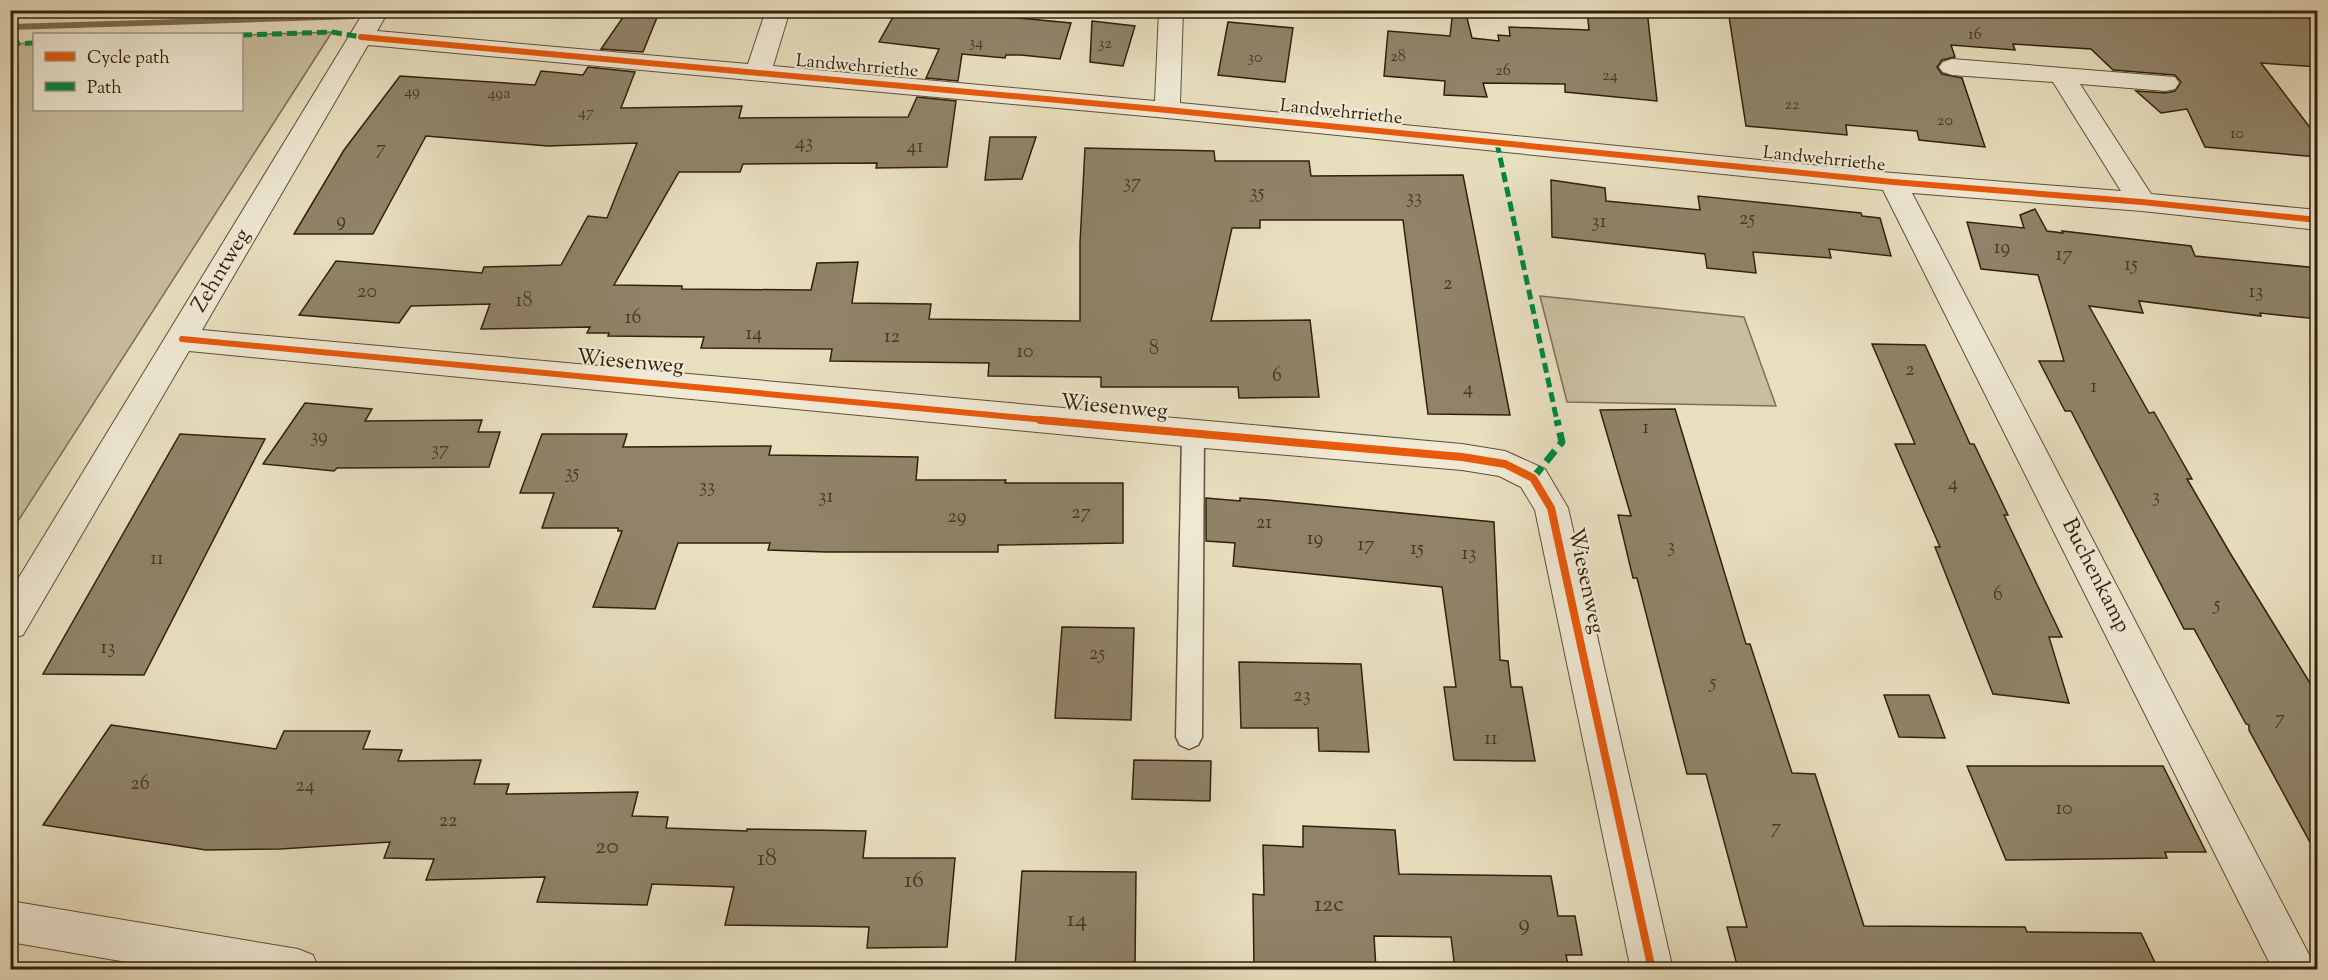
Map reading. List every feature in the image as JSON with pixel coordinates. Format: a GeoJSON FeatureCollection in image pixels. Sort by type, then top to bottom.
{"type":"FeatureCollection","features":[{"type":"Feature","properties":{"kind":"street","name":"Zehntweg"},"geometry":{"type":"LineString","coordinates":[[10,624],[377,10]]}},
{"type":"Feature","properties":{"kind":"street"},"geometry":{"type":"LineString","coordinates":[[758,73],[778,10]]}},
{"type":"Feature","properties":{"kind":"street"},"geometry":{"type":"LineString","coordinates":[[1167,110],[1171,10]]}},
{"type":"Feature","properties":{"kind":"street","name":"Landwehrriethe"},"geometry":{"type":"LineString","coordinates":[[361,37],[1167,110],[1893,182],[2142,202],[2318,220]]}},
{"type":"Feature","properties":{"kind":"street"},"geometry":{"type":"LineString","coordinates":[[1952,67],[2166,83]]}},
{"type":"Feature","properties":{"kind":"street"},"geometry":{"type":"LineString","coordinates":[[2061,75],[2142,202]]}},
{"type":"Feature","properties":{"kind":"street","name":"Buchenkamp"},"geometry":{"type":"LineString","coordinates":[[1893,182],[2296,969]]}},
{"type":"Feature","properties":{"kind":"street","name":"Wiesenweg"},"geometry":{"type":"LineString","coordinates":[[182,339],[1193,434],[1462,456],[1505,464],[1533,478],[1551,508],[1653,969]]}},
{"type":"Feature","properties":{"kind":"street"},"geometry":{"type":"LineString","coordinates":[[10,921],[298,969]]}},
{"type":"Feature","properties":{"kind":"lane"},"geometry":{"type":"LineString","coordinates":[[1189,737],[1193,434]]}},
{"type":"Feature","properties":{"kind":"shaded area"},"geometry":{"type":"Polygon","coordinates":[[[53,11],[344,11],[340,17],[53,11]]]}},
{"type":"Feature","properties":{"kind":"shaded area"},"geometry":{"type":"Polygon","coordinates":[[[332,32],[11,532],[11,44],[33,43],[33,111],[243,111],[243,35],[332,32]]]}},
{"type":"Feature","properties":{"kind":"shaded area"},"geometry":{"type":"Polygon","coordinates":[[[1540,296],[1744,317],[1776,406],[1567,402],[1540,296]]]}},
{"type":"Feature","properties":{"kind":"building"},"geometry":{"type":"Polygon","coordinates":[[[628,10],[660,10],[643,52],[601,49],[628,10]]]}},
{"type":"Feature","properties":{"kind":"building"},"geometry":{"type":"Polygon","coordinates":[[[897,10],[956,12],[967,10],[967,13],[1071,23],[1060,59],[1021,55],[1006,55],[1005,58],[962,54],[958,81],[926,78],[939,49],[879,42],[897,10]]]}},
{"type":"Feature","properties":{"kind":"building"},"geometry":{"type":"Polygon","coordinates":[[[1453,10],[1465,10],[1472,38],[1499,41],[1498,35],[1510,36],[1509,27],[1589,30],[1587,10],[1647,10],[1657,101],[1565,92],[1565,84],[1483,83],[1487,97],[1444,95],[1445,81],[1384,76],[1388,31],[1450,36],[1453,10]]]}},
{"type":"Feature","properties":{"kind":"building"},"geometry":{"type":"Polygon","coordinates":[[[1728,10],[2041,10],[2133,16],[2129,10],[2303,10],[2318,31],[2318,67],[2261,63],[2318,138],[2318,157],[2205,147],[2187,109],[2161,113],[2136,91],[2166,93],[2175,91],[2181,82],[2175,75],[2113,70],[2091,49],[2013,44],[2015,50],[1951,45],[1955,57],[1942,60],[1937,67],[1942,74],[1962,78],[1985,147],[1919,140],[1917,131],[1846,125],[1847,135],[1746,126],[1728,10]]]}},
{"type":"Feature","properties":{"kind":"building"},"geometry":{"type":"Polygon","coordinates":[[[1092,21],[1135,26],[1123,66],[1090,62],[1092,21]]]}},
{"type":"Feature","properties":{"kind":"building"},"geometry":{"type":"Polygon","coordinates":[[[1228,22],[1293,28],[1285,82],[1218,75],[1228,22]]]}},
{"type":"Feature","properties":{"kind":"building"},"geometry":{"type":"Polygon","coordinates":[[[588,67],[635,72],[621,108],[742,106],[739,118],[908,117],[917,97],[956,101],[947,167],[876,168],[877,163],[743,164],[740,172],[679,172],[614,285],[682,286],[682,289],[811,290],[817,263],[858,262],[852,303],[931,304],[929,319],[1080,321],[1080,243],[1085,148],[1214,151],[1215,161],[1309,161],[1311,176],[1463,175],[1510,415],[1428,414],[1403,220],[1260,220],[1260,228],[1232,228],[1211,321],[1310,320],[1319,397],[1239,398],[1238,387],[1101,387],[1101,377],[988,376],[989,363],[830,361],[832,349],[701,348],[704,337],[608,336],[609,333],[587,333],[590,327],[481,329],[490,304],[411,306],[399,323],[299,315],[336,261],[482,273],[484,267],[561,265],[588,216],[607,218],[637,143],[548,146],[426,136],[373,234],[294,234],[344,150],[400,76],[535,85],[541,71],[583,75],[588,67]]]}},
{"type":"Feature","properties":{"kind":"building"},"geometry":{"type":"Polygon","coordinates":[[[990,137],[1036,137],[1022,179],[985,180],[990,137]]]}},
{"type":"Feature","properties":{"kind":"building"},"geometry":{"type":"Polygon","coordinates":[[[1551,180],[1605,188],[1606,201],[1700,210],[1698,196],[1861,213],[1862,216],[1880,218],[1891,256],[1829,249],[1831,258],[1753,252],[1756,273],[1707,268],[1705,254],[1552,237],[1551,180]]]}},
{"type":"Feature","properties":{"kind":"building"},"geometry":{"type":"Polygon","coordinates":[[[2035,209],[2047,231],[2191,246],[2195,256],[2318,268],[2318,319],[2260,313],[2261,316],[2139,301],[2143,313],[2089,306],[2149,413],[2154,412],[2192,479],[2187,479],[2230,553],[2318,696],[2318,857],[2249,730],[2249,725],[2246,724],[2194,629],[2184,629],[2071,411],[2065,411],[2039,361],[2064,361],[2038,275],[1981,269],[1967,222],[2024,228],[2020,215],[2035,209]]]}},
{"type":"Feature","properties":{"kind":"building"},"geometry":{"type":"Polygon","coordinates":[[[1872,344],[1925,345],[1970,444],[1974,444],[2008,515],[2004,515],[2062,637],[2049,637],[2069,703],[1993,694],[1935,547],[1940,547],[1895,444],[1915,444],[1872,344]]]}},
{"type":"Feature","properties":{"kind":"building"},"geometry":{"type":"Polygon","coordinates":[[[305,403],[372,409],[365,421],[482,420],[478,432],[500,432],[489,467],[337,468],[334,471],[263,464],[305,403]]]}},
{"type":"Feature","properties":{"kind":"building"},"geometry":{"type":"Polygon","coordinates":[[[1675,409],[1746,644],[1750,644],[1792,773],[1815,774],[1864,926],[2025,927],[2027,932],[2141,933],[2158,969],[1738,969],[1727,927],[1747,927],[1706,774],[1687,774],[1637,578],[1633,578],[1618,515],[1631,516],[1600,410],[1675,409]]]}},
{"type":"Feature","properties":{"kind":"building"},"geometry":{"type":"Polygon","coordinates":[[[180,434],[265,439],[144,675],[43,674],[180,434]]]}},
{"type":"Feature","properties":{"kind":"building"},"geometry":{"type":"Polygon","coordinates":[[[542,434],[627,434],[623,447],[771,446],[769,455],[918,457],[916,480],[1123,483],[1123,543],[998,545],[998,552],[826,552],[768,550],[770,543],[678,543],[655,609],[593,607],[622,531],[618,531],[618,528],[542,528],[554,493],[520,493],[542,434]]]}},
{"type":"Feature","properties":{"kind":"building"},"geometry":{"type":"Polygon","coordinates":[[[1206,498],[1240,501],[1240,498],[1268,500],[1494,522],[1500,660],[1508,661],[1511,687],[1522,687],[1535,761],[1454,760],[1444,687],[1456,687],[1442,587],[1233,566],[1235,543],[1206,541],[1206,498]]]}},
{"type":"Feature","properties":{"kind":"building"},"geometry":{"type":"Polygon","coordinates":[[[1062,627],[1134,628],[1131,720],[1055,718],[1062,627]]]}},
{"type":"Feature","properties":{"kind":"building"},"geometry":{"type":"Polygon","coordinates":[[[1239,662],[1361,664],[1369,752],[1319,751],[1318,728],[1241,728],[1239,662]]]}},
{"type":"Feature","properties":{"kind":"building"},"geometry":{"type":"Polygon","coordinates":[[[1884,695],[1929,695],[1945,738],[1899,737],[1884,695]]]}},
{"type":"Feature","properties":{"kind":"building"},"geometry":{"type":"Polygon","coordinates":[[[111,725],[276,749],[284,731],[370,731],[363,749],[402,750],[398,761],[481,760],[474,784],[509,784],[506,794],[638,792],[632,816],[668,817],[666,828],[866,831],[863,858],[955,858],[947,947],[867,948],[869,927],[725,925],[734,887],[652,884],[647,905],[537,902],[545,877],[426,880],[434,859],[384,858],[390,842],[280,849],[206,850],[43,825],[111,725]]]}},
{"type":"Feature","properties":{"kind":"building"},"geometry":{"type":"Polygon","coordinates":[[[1134,760],[1211,761],[1210,801],[1132,799],[1134,760]]]}},
{"type":"Feature","properties":{"kind":"building"},"geometry":{"type":"Polygon","coordinates":[[[1967,766],[2163,766],[2206,852],[2165,852],[2167,858],[2006,860],[1967,766]]]}},
{"type":"Feature","properties":{"kind":"building"},"geometry":{"type":"Polygon","coordinates":[[[1303,826],[1395,830],[1399,874],[1551,876],[1558,916],[1575,916],[1582,955],[1566,955],[1569,969],[1455,969],[1451,937],[1374,936],[1376,969],[1254,969],[1253,894],[1264,895],[1263,845],[1303,847],[1303,826]]]}},
{"type":"Feature","properties":{"kind":"building"},"geometry":{"type":"Polygon","coordinates":[[[1022,871],[1136,872],[1135,967],[1015,967],[1022,871]]]}},
{"type":"Feature","properties":{"kind":"waterway"},"geometry":{"type":"LineString","coordinates":[[10,27],[352,17]]}},
{"type":"Feature","properties":{"kind":"marked path"},"geometry":{"type":"LineString","coordinates":[[243,35],[332,32],[361,37]]}},
{"type":"Feature","properties":{"kind":"marked path"},"geometry":{"type":"LineString","coordinates":[[10,44],[33,43]]}},
{"type":"Feature","properties":{"kind":"marked path"},"geometry":{"type":"LineString","coordinates":[[1497,143],[1562,442],[1533,478]]}},
{"type":"Feature","properties":{"kind":"cycle path"},"geometry":{"type":"LineString","coordinates":[[361,37],[1167,110],[1893,182],[2142,202],[2318,220]]}},
{"type":"Feature","properties":{"kind":"cycle path"},"geometry":{"type":"LineString","coordinates":[[182,339],[1462,457],[1505,464],[1533,478],[1551,508],[1652,970]]}}]}
